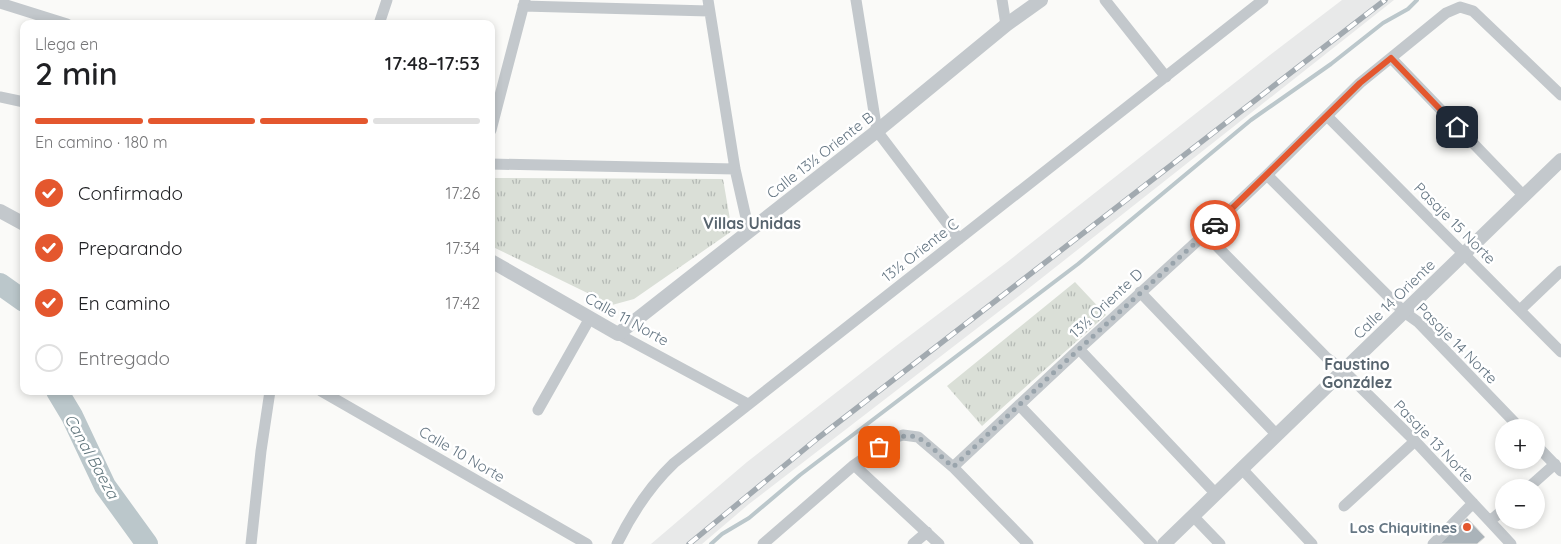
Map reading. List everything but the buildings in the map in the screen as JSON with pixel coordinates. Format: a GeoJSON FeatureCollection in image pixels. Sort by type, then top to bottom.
{"type":"FeatureCollection","features":[{"type":"Feature","properties":{"kind":"street"},"geometry":{"type":"LineString","coordinates":[[380,20],[387,0]]}},
{"type":"Feature","properties":{"kind":"street"},"geometry":{"type":"LineString","coordinates":[[856,0],[877,131],[959,239]]}},
{"type":"Feature","properties":{"kind":"street"},"geometry":{"type":"LineString","coordinates":[[1002,0],[1006,25]]}},
{"type":"Feature","properties":{"kind":"street","name":"Calle 13½ Oriente B"},"geometry":{"type":"LineString","coordinates":[[618,334],[877,131],[1006,25],[1041,0]]}},
{"type":"Feature","properties":{"kind":"street"},"geometry":{"type":"LineString","coordinates":[[1105,0],[1166,76]]}},
{"type":"Feature","properties":{"kind":"street","name":"13½ Oriente C"},"geometry":{"type":"LineString","coordinates":[[617,544],[623,530],[664,472],[674,463],[1263,0]]}},
{"type":"Feature","properties":{"kind":"street"},"geometry":{"type":"LineString","coordinates":[[0,3],[54,20]]}},
{"type":"Feature","properties":{"kind":"street"},"geometry":{"type":"LineString","coordinates":[[495,115],[524,3],[709,6],[735,169],[749,231]]}},
{"type":"Feature","properties":{"kind":"street","name":"13½ Oriente D"},"geometry":{"type":"LineString","coordinates":[[953,467],[1140,292],[1205,234],[1360,83],[1446,13],[1460,7],[1473,10],[1561,95]]}},
{"type":"Feature","properties":{"kind":"street"},"geometry":{"type":"LineString","coordinates":[[1391,58],[1524,196]]}},
{"type":"Feature","properties":{"kind":"street"},"geometry":{"type":"LineString","coordinates":[[0,96],[20,101]]}},
{"type":"Feature","properties":{"kind":"street","name":"Pasaje 15 Norte"},"geometry":{"type":"LineString","coordinates":[[1327,116],[1561,352]]}},
{"type":"Feature","properties":{"kind":"street","name":"Calle 14 Oriente"},"geometry":{"type":"LineString","coordinates":[[1164,544],[1561,160]]}},
{"type":"Feature","properties":{"kind":"street"},"geometry":{"type":"LineString","coordinates":[[495,164],[735,169]]}},
{"type":"Feature","properties":{"kind":"street","name":"Pasaje 14 Norte"},"geometry":{"type":"LineString","coordinates":[[1267,175],[1404,312],[1418,322],[1511,419]]}},
{"type":"Feature","properties":{"kind":"street"},"geometry":{"type":"LineString","coordinates":[[0,211],[20,222]]}},
{"type":"Feature","properties":{"kind":"street","name":"Pasaje 13 Norte"},"geometry":{"type":"LineString","coordinates":[[1205,234],[1327,358],[1343,370],[1415,441],[1490,521],[1504,542]]}},
{"type":"Feature","properties":{"kind":"street","name":"Calle 11 Norte"},"geometry":{"type":"LineString","coordinates":[[495,263],[618,334],[748,404]]}},
{"type":"Feature","properties":{"kind":"street"},"geometry":{"type":"LineString","coordinates":[[1520,310],[1561,270]]}},
{"type":"Feature","properties":{"kind":"street"},"geometry":{"type":"LineString","coordinates":[[1140,292],[1277,435]]}},
{"type":"Feature","properties":{"kind":"street"},"geometry":{"type":"LineString","coordinates":[[538,410],[590,318]]}},
{"type":"Feature","properties":{"kind":"street"},"geometry":{"type":"LineString","coordinates":[[1079,349],[1216,494]]}},
{"type":"Feature","properties":{"kind":"street"},"geometry":{"type":"LineString","coordinates":[[251,544],[269,395]]}},
{"type":"Feature","properties":{"kind":"street","name":"Calle 10 Norte"},"geometry":{"type":"LineString","coordinates":[[328,395],[586,544]]}},
{"type":"Feature","properties":{"kind":"street"},"geometry":{"type":"LineString","coordinates":[[1019,405],[1152,544]]}},
{"type":"Feature","properties":{"kind":"street"},"geometry":{"type":"LineString","coordinates":[[763,544],[854,465],[893,438],[903,435],[918,437],[953,467],[1028,544]]}},
{"type":"Feature","properties":{"kind":"street"},"geometry":{"type":"LineString","coordinates":[[1344,506],[1415,441]]}},
{"type":"Feature","properties":{"kind":"street"},"geometry":{"type":"LineString","coordinates":[[1542,479],[1558,468],[1545,454]]}},
{"type":"Feature","properties":{"kind":"street"},"geometry":{"type":"LineString","coordinates":[[854,465],[939,544]]}},
{"type":"Feature","properties":{"kind":"street"},"geometry":{"type":"LineString","coordinates":[[1242,469],[1312,544]]}},
{"type":"Feature","properties":{"kind":"street"},"geometry":{"type":"LineString","coordinates":[[1433,544],[1473,504]]}},
{"type":"Feature","properties":{"kind":"street"},"geometry":{"type":"LineString","coordinates":[[1193,516],[1220,544]]}},
{"type":"Feature","properties":{"kind":"street"},"geometry":{"type":"LineString","coordinates":[[1490,521],[1495,517]]}},
{"type":"Feature","properties":{"kind":"street"},"geometry":{"type":"LineString","coordinates":[[913,544],[927,532]]}},
{"type":"Feature","properties":{"kind":"shaded area"},"geometry":{"type":"Polygon","coordinates":[[[1342,0],[1394,0],[1019,296],[749,504],[702,544],[651,544],[747,462],[1006,263],[1342,0]]]}},
{"type":"Feature","properties":{"kind":"green space"},"geometry":{"type":"Polygon","coordinates":[[[495,178],[723,179],[732,231],[634,299],[612,305],[495,248],[495,178]]]}},
{"type":"Feature","properties":{"kind":"green space"},"geometry":{"type":"Polygon","coordinates":[[[1075,282],[1106,315],[982,426],[947,386],[1075,282]]]}},
{"type":"Feature","properties":{"kind":"waterway"},"geometry":{"type":"LineString","coordinates":[[711,544],[722,534],[749,518],[800,475],[1078,264],[1251,120],[1331,64],[1383,23],[1408,9],[1417,0]]}},
{"type":"Feature","properties":{"kind":"waterway","name":"Canal Baeza"},"geometry":{"type":"LineString","coordinates":[[0,284],[20,298]]}},
{"type":"Feature","properties":{"kind":"waterway","name":"Canal Baeza"},"geometry":{"type":"LineString","coordinates":[[59,395],[72,416],[105,486],[147,544]]}},
{"type":"Feature","properties":{"kind":"railway"},"geometry":{"type":"LineString","coordinates":[[689,544],[818,438],[1385,0]]}},
{"type":"Feature","properties":{"kind":"way so far"},"geometry":{"type":"LineString","coordinates":[[879,447],[893,438],[903,435],[918,437],[953,467],[1140,292],[1215,225]]}},
{"type":"Feature","properties":{"kind":"place","name":"Los Chiquitines"},"geometry":{"type":"Point","coordinates":[1467,527]}},
{"type":"Feature","properties":{"kind":"district","name":"Villas Unidas"},"geometry":{"type":"Point","coordinates":[752,223]}},
{"type":"Feature","properties":{"kind":"district","name":"Faustino González"},"geometry":{"type":"Point","coordinates":[1357,373]}},
{"type":"Feature","properties":{"kind":"route"},"geometry":{"type":"LineString","coordinates":[[1215,225],[1360,83],[1391,58],[1457,127]]}}]}
